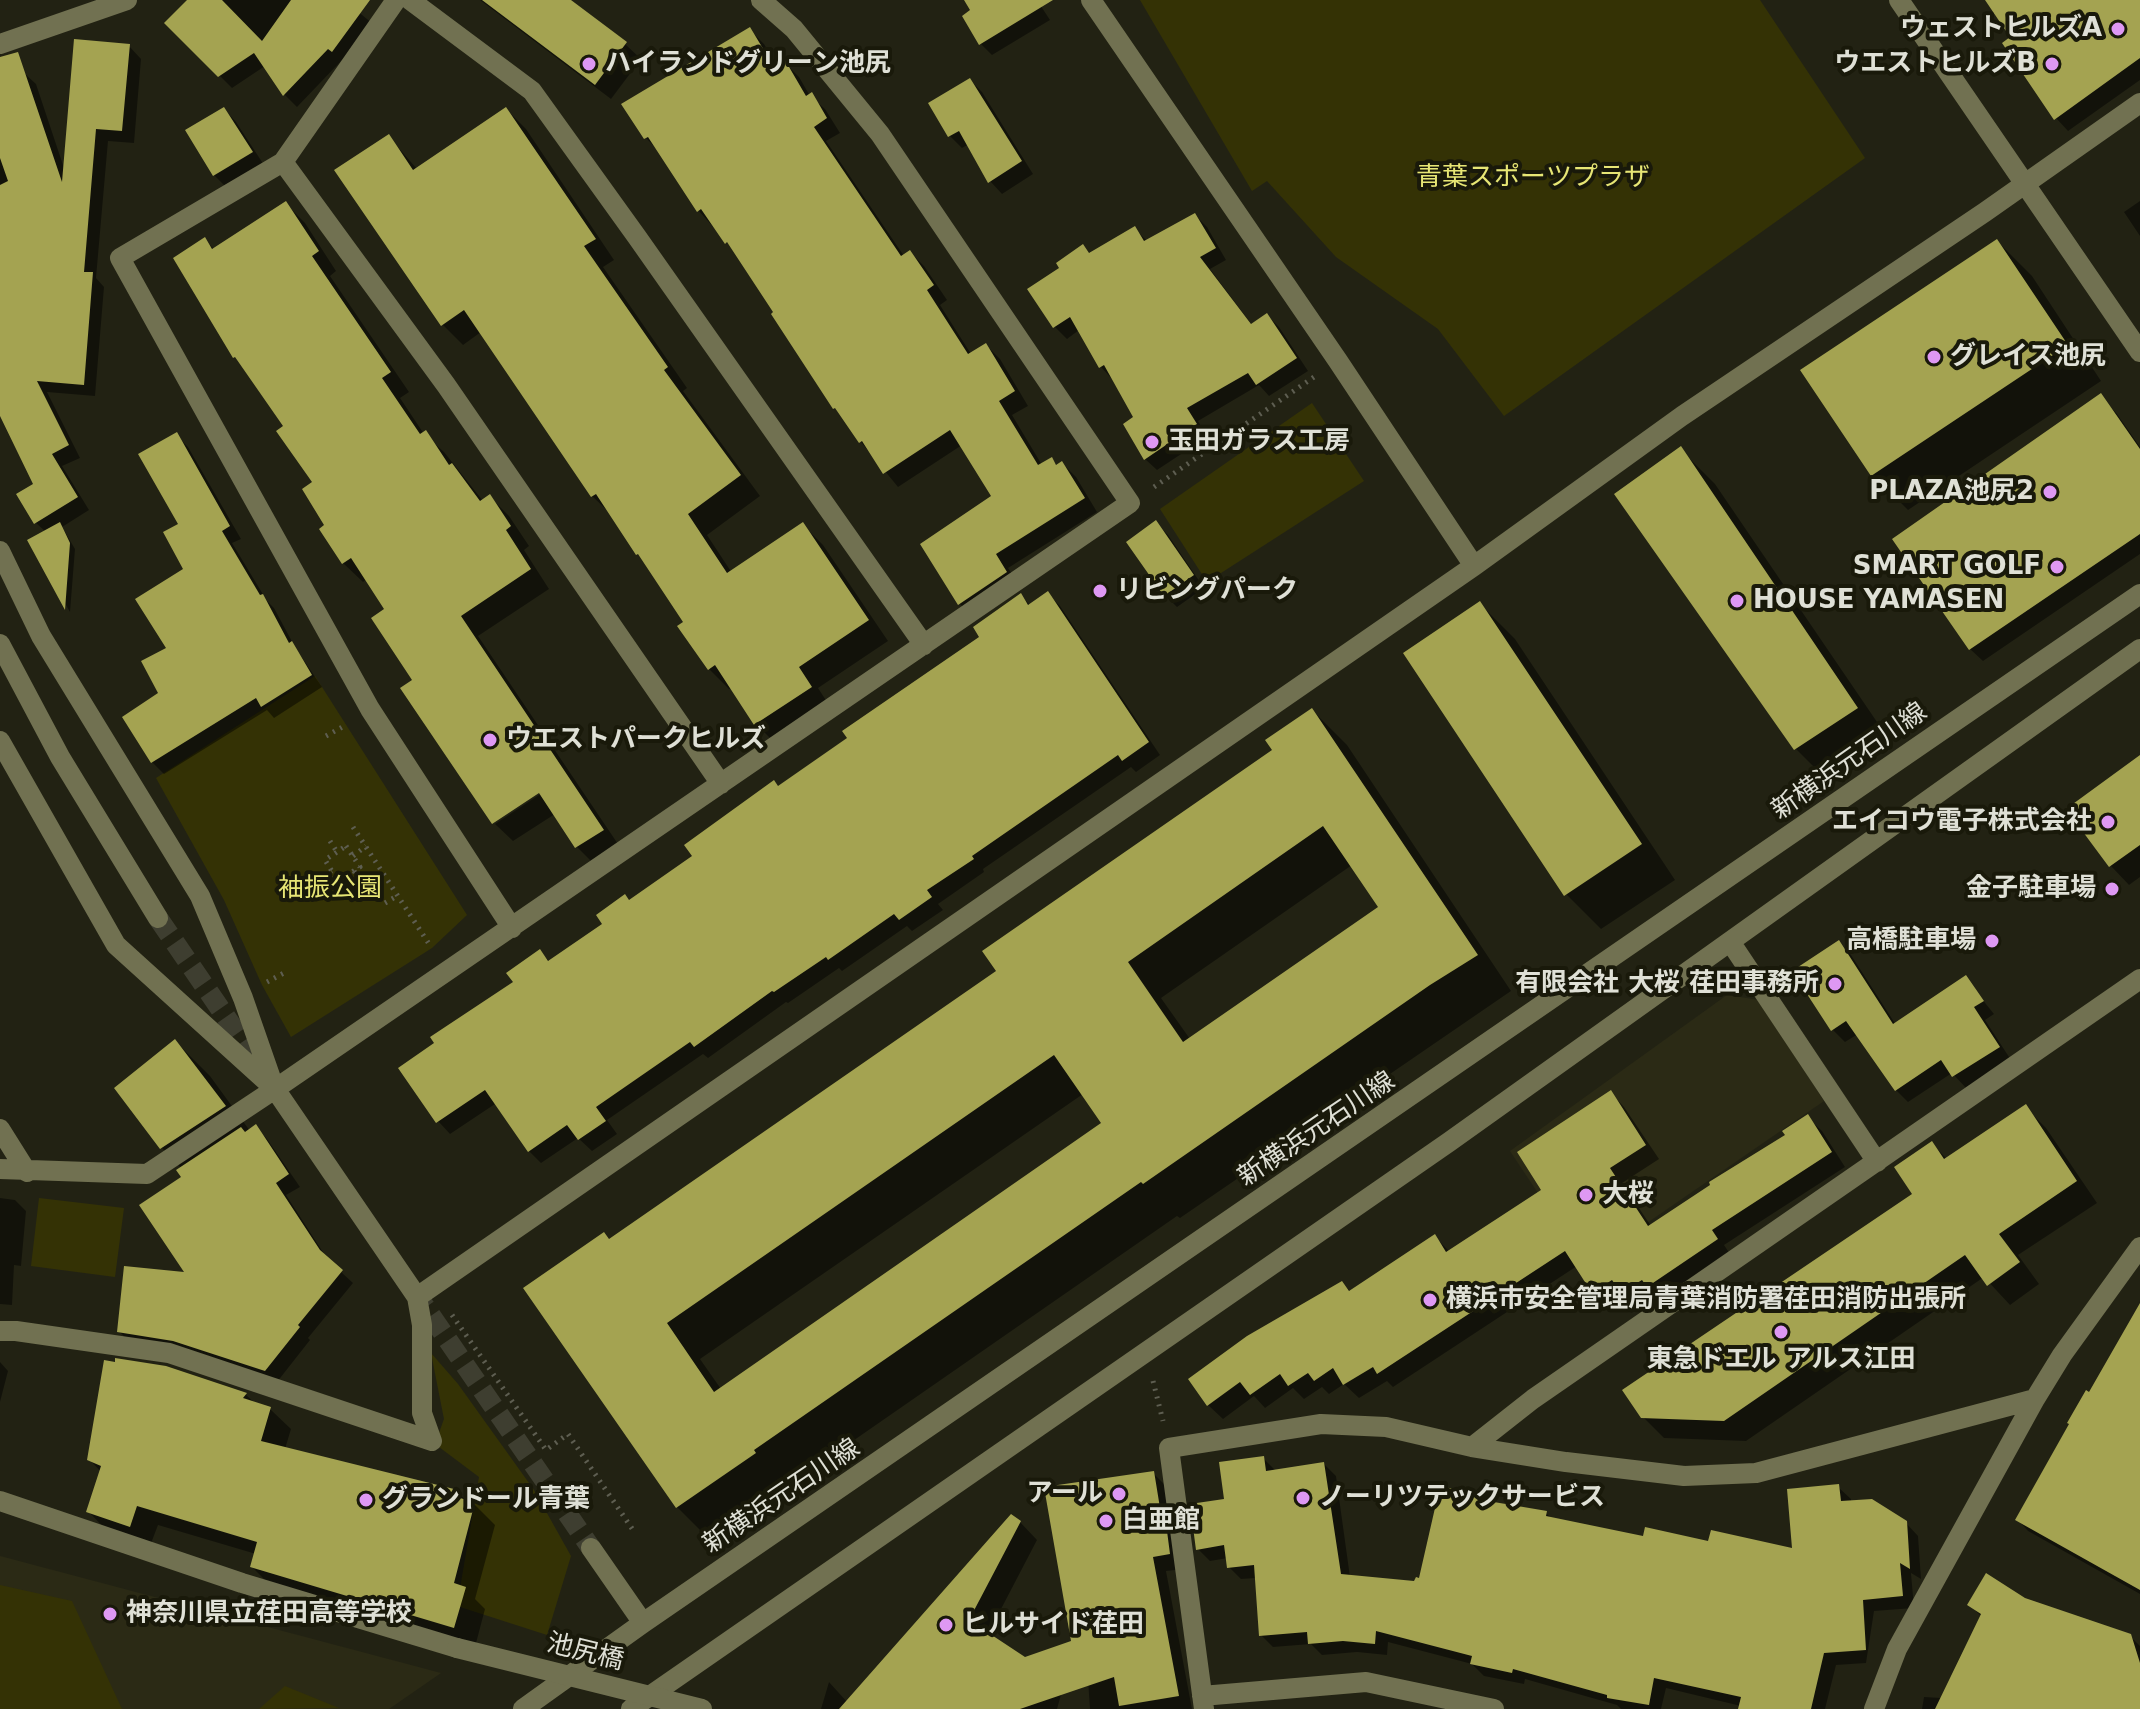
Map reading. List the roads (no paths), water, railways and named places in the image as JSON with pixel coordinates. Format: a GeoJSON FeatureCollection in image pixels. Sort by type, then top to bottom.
{"type":"FeatureCollection","features":[{"type":"Feature","properties":{"kind":"street"},"geometry":{"type":"LineString","coordinates":[[0,44],[127,0]]}},
{"type":"Feature","properties":{"kind":"street"},"geometry":{"type":"LineString","coordinates":[[396,0],[283,162],[120,258],[370,709],[512,928]]}},
{"type":"Feature","properties":{"kind":"street"},"geometry":{"type":"LineString","coordinates":[[410,0],[532,91],[924,645]]}},
{"type":"Feature","properties":{"kind":"street"},"geometry":{"type":"LineString","coordinates":[[0,1169],[147,1174],[512,928],[1130,503],[880,134],[794,29],[761,0]]}},
{"type":"Feature","properties":{"kind":"street"},"geometry":{"type":"LineString","coordinates":[[1091,0],[1474,566]]}},
{"type":"Feature","properties":{"kind":"street"},"geometry":{"type":"LineString","coordinates":[[1899,0],[2140,352]]}},
{"type":"Feature","properties":{"kind":"street"},"geometry":{"type":"LineString","coordinates":[[425,1292],[1474,566],[1682,416],[2140,103]]}},
{"type":"Feature","properties":{"kind":"street"},"geometry":{"type":"LineString","coordinates":[[283,162],[446,385],[721,784]]}},
{"type":"Feature","properties":{"kind":"street"},"geometry":{"type":"LineString","coordinates":[[0,551],[41,636],[200,896],[243,998],[275,1089]]}},
{"type":"Feature","properties":{"kind":"street","name":"新横浜元石川線"},"geometry":{"type":"LineString","coordinates":[[523,1709],[643,1623],[2140,594]]}},
{"type":"Feature","properties":{"kind":"street"},"geometry":{"type":"LineString","coordinates":[[0,644],[60,757],[158,918]]}},
{"type":"Feature","properties":{"kind":"street"},"geometry":{"type":"LineString","coordinates":[[631,1709],[1449,1142],[2140,649]]}},
{"type":"Feature","properties":{"kind":"street"},"geometry":{"type":"LineString","coordinates":[[0,741],[116,945],[275,1089],[425,1292],[422,1413],[432,1441],[169,1353],[0,1331]]}},
{"type":"Feature","properties":{"kind":"street"},"geometry":{"type":"LineString","coordinates":[[1731,943],[1877,1162]]}},
{"type":"Feature","properties":{"kind":"street"},"geometry":{"type":"LineString","coordinates":[[1472,1447],[1533,1399],[2140,979]]}},
{"type":"Feature","properties":{"kind":"street"},"geometry":{"type":"LineString","coordinates":[[0,1129],[27,1172]]}},
{"type":"Feature","properties":{"kind":"street"},"geometry":{"type":"LineString","coordinates":[[1874,1709],[1897,1649],[2035,1399],[2062,1355],[2140,1247]]}},
{"type":"Feature","properties":{"kind":"street"},"geometry":{"type":"LineString","coordinates":[[1494,1709],[1366,1682],[1203,1702],[1169,1448],[1321,1424],[1386,1427],[1472,1447],[1684,1476],[1756,1473],[2035,1399]]}},
{"type":"Feature","properties":{"kind":"street","name":"池尻橋"},"geometry":{"type":"LineString","coordinates":[[0,1501],[242,1583],[457,1648],[702,1709]]}},
{"type":"Feature","properties":{"kind":"street"},"geometry":{"type":"LineString","coordinates":[[591,1548],[643,1623]]}},
{"type":"Feature","properties":{"kind":"tunnel"},"geometry":{"type":"LineString","coordinates":[[158,918],[267,1077]]}},
{"type":"Feature","properties":{"kind":"tunnel"},"geometry":{"type":"LineString","coordinates":[[414,1291],[591,1548]]}},
{"type":"Feature","properties":{"kind":"place","name":"ウェストヒルズA"},"geometry":{"type":"Point","coordinates":[2118,29]}},
{"type":"Feature","properties":{"kind":"place","name":"ハイランドグリーン池尻"},"geometry":{"type":"Point","coordinates":[589,64]}},
{"type":"Feature","properties":{"kind":"place","name":"ウエストヒルズB"},"geometry":{"type":"Point","coordinates":[2052,64]}},
{"type":"Feature","properties":{"kind":"place","name":"グレイス池尻"},"geometry":{"type":"Point","coordinates":[1934,357]}},
{"type":"Feature","properties":{"kind":"place","name":"玉田ガラス工房"},"geometry":{"type":"Point","coordinates":[1152,442]}},
{"type":"Feature","properties":{"kind":"place","name":"PLAZA池尻2"},"geometry":{"type":"Point","coordinates":[2050,492]}},
{"type":"Feature","properties":{"kind":"place","name":"SMART GOLF"},"geometry":{"type":"Point","coordinates":[2057,567]}},
{"type":"Feature","properties":{"kind":"place","name":"リビングパーク"},"geometry":{"type":"Point","coordinates":[1100,591]}},
{"type":"Feature","properties":{"kind":"place","name":"HOUSE YAMASEN"},"geometry":{"type":"Point","coordinates":[1737,601]}},
{"type":"Feature","properties":{"kind":"place","name":"ウエストパークヒルズ"},"geometry":{"type":"Point","coordinates":[490,740]}},
{"type":"Feature","properties":{"kind":"place","name":"エイコウ電子株式会社"},"geometry":{"type":"Point","coordinates":[2108,822]}},
{"type":"Feature","properties":{"kind":"place","name":"金子駐車場"},"geometry":{"type":"Point","coordinates":[2112,889]}},
{"type":"Feature","properties":{"kind":"place","name":"高橋駐車場"},"geometry":{"type":"Point","coordinates":[1992,941]}},
{"type":"Feature","properties":{"kind":"place","name":"有限会社 大桜 荏田事務所"},"geometry":{"type":"Point","coordinates":[1835,984]}},
{"type":"Feature","properties":{"kind":"place","name":"大桜"},"geometry":{"type":"Point","coordinates":[1586,1195]}},
{"type":"Feature","properties":{"kind":"place","name":"横浜市安全管理局青葉消防署荏田消防出張所"},"geometry":{"type":"Point","coordinates":[1430,1300]}},
{"type":"Feature","properties":{"kind":"place","name":"東急ドエル アルス江田"},"geometry":{"type":"Point","coordinates":[1781,1332]}},
{"type":"Feature","properties":{"kind":"place","name":"アール"},"geometry":{"type":"Point","coordinates":[1119,1494]}},
{"type":"Feature","properties":{"kind":"place","name":"ノーリツテックサービス"},"geometry":{"type":"Point","coordinates":[1303,1498]}},
{"type":"Feature","properties":{"kind":"place","name":"グランドール青葉"},"geometry":{"type":"Point","coordinates":[366,1500]}},
{"type":"Feature","properties":{"kind":"place","name":"白亜館"},"geometry":{"type":"Point","coordinates":[1106,1521]}},
{"type":"Feature","properties":{"kind":"place","name":"神奈川県立荏田高等学校"},"geometry":{"type":"Point","coordinates":[110,1614]}},
{"type":"Feature","properties":{"kind":"place","name":"ヒルサイド荏田"},"geometry":{"type":"Point","coordinates":[946,1625]}},
{"type":"Feature","properties":{"kind":"park label","name":"青葉スポーツプラザ"},"geometry":{"type":"Point","coordinates":[1533,178]}},
{"type":"Feature","properties":{"kind":"park label","name":"袖振公園"},"geometry":{"type":"Point","coordinates":[330,889]}}]}
